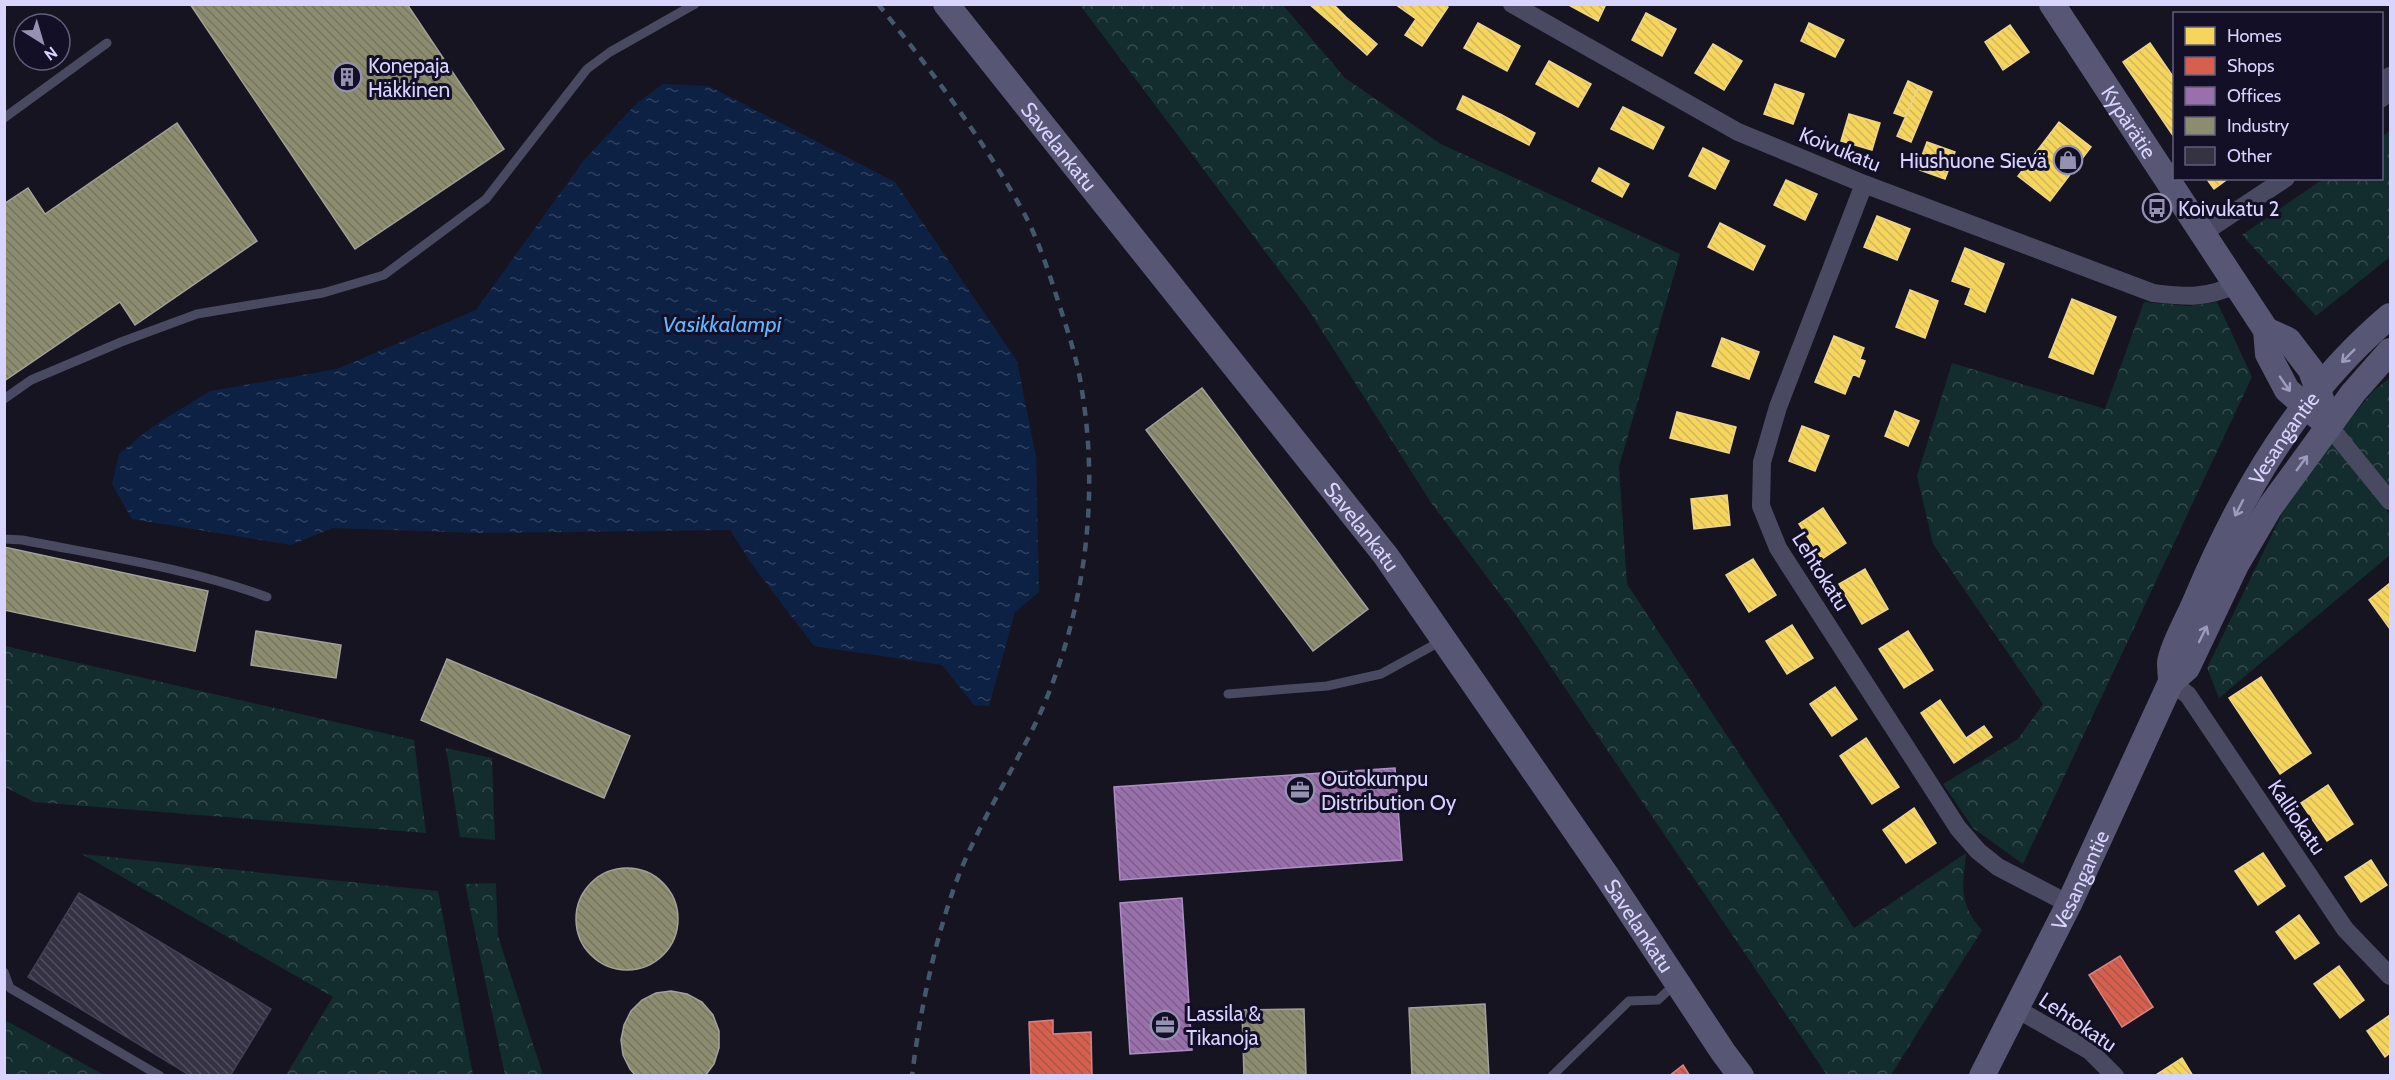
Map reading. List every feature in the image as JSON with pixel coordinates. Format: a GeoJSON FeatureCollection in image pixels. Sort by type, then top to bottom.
{"type":"FeatureCollection","features":[{"type":"Feature","properties":{"kind":"main road","name":"Savelankatu"},"geometry":{"type":"LineString","coordinates":[[946,4],[1386,556],[1741,1076]]}},
{"type":"Feature","properties":{"kind":"main road","name":"Kypärätie"},"geometry":{"type":"LineString","coordinates":[[2052,4],[2238,284],[2266,330],[2268,354],[2287,390],[2311,397],[2329,426]]}},
{"type":"Feature","properties":{"kind":"main road","name":"Vesangantie"},"geometry":{"type":"LineString","coordinates":[[2171,682],[2170,661],[2209,566],[2244,498],[2311,397],[2391,316]]}},
{"type":"Feature","properties":{"kind":"main road","name":"Vesangantie"},"geometry":{"type":"LineString","coordinates":[[1982,1076],[2069,904],[2171,682],[2187,669],[2236,565],[2270,507],[2353,393],[2391,351]]}},
{"type":"Feature","properties":{"kind":"street","name":"Koivukatu"},"geometry":{"type":"LineString","coordinates":[[1512,4],[1737,132],[1864,184],[2153,293],[2193,298],[2221,292],[2238,284]]}},
{"type":"Feature","properties":{"kind":"street"},"geometry":{"type":"LineString","coordinates":[[2383,96],[2391,76]]}},
{"type":"Feature","properties":{"kind":"street"},"geometry":{"type":"LineString","coordinates":[[2203,233],[2283,180]]}},
{"type":"Feature","properties":{"kind":"street","name":"Lehtokatu"},"geometry":{"type":"LineString","coordinates":[[1864,184],[1778,407],[1762,462],[1761,506],[1778,548],[1958,828],[1978,851],[1998,867],[2069,904]]}},
{"type":"Feature","properties":{"kind":"street","name":"Kypärätie"},"geometry":{"type":"LineString","coordinates":[[2329,426],[2391,501]]}},
{"type":"Feature","properties":{"kind":"street","name":"Kalliokatu"},"geometry":{"type":"LineString","coordinates":[[2171,682],[2188,695],[2345,929],[2391,976]]}},
{"type":"Feature","properties":{"kind":"street","name":"Lehtokatu"},"geometry":{"type":"LineString","coordinates":[[2015,1008],[2090,1051],[2115,1076]]}},
{"type":"Feature","properties":{"kind":"lane"},"geometry":{"type":"LineString","coordinates":[[4,399],[31,380],[121,342],[197,314],[323,293],[384,275],[486,198],[587,69],[610,52],[695,4]]}},
{"type":"Feature","properties":{"kind":"lane"},"geometry":{"type":"LineString","coordinates":[[4,118],[107,43]]}},
{"type":"Feature","properties":{"kind":"lane"},"geometry":{"type":"LineString","coordinates":[[4,539],[22,540],[143,563],[226,582],[267,597]]}},
{"type":"Feature","properties":{"kind":"lane"},"geometry":{"type":"LineString","coordinates":[[1228,694],[1327,686],[1381,674],[1444,639]]}},
{"type":"Feature","properties":{"kind":"lane"},"geometry":{"type":"LineString","coordinates":[[4,972],[10,988],[160,1076]]}},
{"type":"Feature","properties":{"kind":"lane"},"geometry":{"type":"LineString","coordinates":[[1552,1076],[1629,1001],[1658,1000],[1677,982]]}},
{"type":"Feature","properties":{"kind":"green space"},"geometry":{"type":"Polygon","coordinates":[[[1080,5],[1283,5],[1345,78],[1441,144],[1680,254],[1619,467],[1627,584],[1854,928],[1966,853],[1964,894],[1969,911],[1982,930],[1891,1075],[1827,1075],[1515,614],[1432,504],[1306,306],[1080,5]]]}},
{"type":"Feature","properties":{"kind":"green space"},"geometry":{"type":"Polygon","coordinates":[[[2390,130],[2390,257],[2316,316],[2242,235],[2322,180],[2383,180],[2383,136],[2390,130]]]}},
{"type":"Feature","properties":{"kind":"green space"},"geometry":{"type":"Polygon","coordinates":[[[2144,302],[2190,306],[2217,302],[2252,377],[2023,864],[1973,828],[1943,784],[2018,739],[2043,704],[1933,544],[1917,476],[1952,363],[2105,409],[2144,302]]]}},
{"type":"Feature","properties":{"kind":"green space"},"geometry":{"type":"Polygon","coordinates":[[[2390,378],[2390,491],[2381,499],[2390,516],[2390,555],[2219,698],[2207,668],[2296,485],[2373,391],[2390,378]]]}},
{"type":"Feature","properties":{"kind":"green space"},"geometry":{"type":"Polygon","coordinates":[[[5,646],[414,740],[426,833],[34,802],[5,787],[5,646]]]}},
{"type":"Feature","properties":{"kind":"green space"},"geometry":{"type":"Polygon","coordinates":[[[446,748],[492,758],[495,840],[460,837],[446,748]]]}},
{"type":"Feature","properties":{"kind":"green space"},"geometry":{"type":"Polygon","coordinates":[[[82,854],[438,891],[473,1075],[286,1075],[333,997],[82,854]]]}},
{"type":"Feature","properties":{"kind":"green space"},"geometry":{"type":"Polygon","coordinates":[[[496,883],[498,936],[543,1075],[505,1075],[465,884],[496,883]]]}},
{"type":"Feature","properties":{"kind":"green space"},"geometry":{"type":"Polygon","coordinates":[[[5,1020],[104,1075],[5,1075],[5,1020]]]}},
{"type":"Feature","properties":{"kind":"water","name":"Vasikkalampi"},"geometry":{"type":"Polygon","coordinates":[[[663,84],[709,86],[895,182],[1017,361],[1036,457],[1039,592],[1015,612],[989,706],[974,705],[942,665],[814,646],[751,563],[730,530],[478,533],[333,528],[291,545],[132,519],[112,484],[119,454],[152,427],[210,391],[337,369],[476,310],[584,160],[637,103],[663,84]]]}},
{"type":"Feature","properties":{"kind":"building: Homes"},"geometry":{"type":"Polygon","coordinates":[[[1309,4],[1333,4],[1346,17],[1337,28],[1309,4]]]}},
{"type":"Feature","properties":{"kind":"building: Homes"},"geometry":{"type":"Polygon","coordinates":[[[1395,4],[1445,4],[1448,7],[1422,46],[1405,35],[1416,19],[1395,4]]]}},
{"type":"Feature","properties":{"kind":"building: Homes"},"geometry":{"type":"Polygon","coordinates":[[[1567,4],[1606,4],[1598,21],[1567,4]]]}},
{"type":"Feature","properties":{"kind":"building: Homes"},"geometry":{"type":"Polygon","coordinates":[[[1646,13],[1676,29],[1662,56],[1632,40],[1646,13]]]}},
{"type":"Feature","properties":{"kind":"building: Homes"},"geometry":{"type":"Polygon","coordinates":[[[1346,17],[1377,44],[1367,55],[1337,28],[1346,17]]]}},
{"type":"Feature","properties":{"kind":"building: Homes"},"geometry":{"type":"Polygon","coordinates":[[[1478,23],[1520,46],[1507,71],[1464,48],[1478,23]]]}},
{"type":"Feature","properties":{"kind":"building: Homes"},"geometry":{"type":"Polygon","coordinates":[[[1809,23],[1844,40],[1835,57],[1801,41],[1809,23]]]}},
{"type":"Feature","properties":{"kind":"building: Homes"},"geometry":{"type":"Polygon","coordinates":[[[2010,25],[2029,52],[2003,70],[1985,42],[2010,25]]]}},
{"type":"Feature","properties":{"kind":"building: Homes"},"geometry":{"type":"Polygon","coordinates":[[[2150,43],[2173,77],[2173,136],[2123,62],[2150,43]]]}},
{"type":"Feature","properties":{"kind":"building: Homes"},"geometry":{"type":"Polygon","coordinates":[[[1713,44],[1742,61],[1724,90],[1695,73],[1713,44]]]}},
{"type":"Feature","properties":{"kind":"building: Homes"},"geometry":{"type":"Polygon","coordinates":[[[1549,61],[1591,84],[1578,107],[1536,84],[1549,61]]]}},
{"type":"Feature","properties":{"kind":"building: Homes"},"geometry":{"type":"Polygon","coordinates":[[[1908,81],[1919,86],[1905,117],[1894,113],[1908,81]]]}},
{"type":"Feature","properties":{"kind":"building: Homes"},"geometry":{"type":"Polygon","coordinates":[[[1775,84],[1804,94],[1793,124],[1764,114],[1775,84]]]}},
{"type":"Feature","properties":{"kind":"building: Homes"},"geometry":{"type":"Polygon","coordinates":[[[1919,86],[1932,92],[1911,142],[1897,136],[1919,86]]]}},
{"type":"Feature","properties":{"kind":"building: Homes"},"geometry":{"type":"Polygon","coordinates":[[[1463,96],[1500,114],[1493,127],[1457,109],[1463,96]]]}},
{"type":"Feature","properties":{"kind":"building: Homes"},"geometry":{"type":"Polygon","coordinates":[[[1623,107],[1664,127],[1653,149],[1611,129],[1623,107]]]}},
{"type":"Feature","properties":{"kind":"building: Homes"},"geometry":{"type":"Polygon","coordinates":[[[1500,114],[1535,133],[1529,145],[1493,127],[1500,114]]]}},
{"type":"Feature","properties":{"kind":"building: Homes"},"geometry":{"type":"Polygon","coordinates":[[[1849,114],[1880,123],[1872,150],[1841,141],[1849,114]]]}},
{"type":"Feature","properties":{"kind":"building: Homes"},"geometry":{"type":"Polygon","coordinates":[[[2059,122],[2091,147],[2050,201],[2018,176],[2059,122]]]}},
{"type":"Feature","properties":{"kind":"building: Homes"},"geometry":{"type":"Polygon","coordinates":[[[1927,142],[1955,152],[1945,179],[1917,169],[1927,142]]]}},
{"type":"Feature","properties":{"kind":"building: Homes"},"geometry":{"type":"Polygon","coordinates":[[[1703,148],[1729,161],[1715,189],[1689,176],[1703,148]]]}},
{"type":"Feature","properties":{"kind":"building: Homes"},"geometry":{"type":"Polygon","coordinates":[[[1599,168],[1629,184],[1622,197],[1592,181],[1599,168]]]}},
{"type":"Feature","properties":{"kind":"building: Homes"},"geometry":{"type":"Polygon","coordinates":[[[1786,180],[1817,194],[1805,220],[1774,205],[1786,180]]]}},
{"type":"Feature","properties":{"kind":"building: Homes"},"geometry":{"type":"Polygon","coordinates":[[[2207,180],[2226,180],[2214,189],[2207,180]]]}},
{"type":"Feature","properties":{"kind":"building: Homes"},"geometry":{"type":"Polygon","coordinates":[[[1877,216],[1910,229],[1897,260],[1864,247],[1877,216]]]}},
{"type":"Feature","properties":{"kind":"building: Homes"},"geometry":{"type":"Polygon","coordinates":[[[1720,223],[1765,246],[1753,270],[1708,247],[1720,223]]]}},
{"type":"Feature","properties":{"kind":"building: Homes"},"geometry":{"type":"Polygon","coordinates":[[[1965,248],[2004,264],[1985,312],[1965,304],[1971,288],[1952,281],[1965,248]]]}},
{"type":"Feature","properties":{"kind":"building: Homes"},"geometry":{"type":"Polygon","coordinates":[[[1910,290],[1938,301],[1925,338],[1896,327],[1910,290]]]}},
{"type":"Feature","properties":{"kind":"building: Homes"},"geometry":{"type":"Polygon","coordinates":[[[2072,299],[2116,317],[2093,374],[2049,357],[2072,299]]]}},
{"type":"Feature","properties":{"kind":"building: Homes"},"geometry":{"type":"Polygon","coordinates":[[[1834,336],[1864,348],[1860,359],[1865,361],[1859,377],[1853,374],[1845,394],[1815,382],[1834,336]]]}},
{"type":"Feature","properties":{"kind":"building: Homes"},"geometry":{"type":"Polygon","coordinates":[[[1722,338],[1759,352],[1749,379],[1712,366],[1722,338]]]}},
{"type":"Feature","properties":{"kind":"building: Homes"},"geometry":{"type":"Polygon","coordinates":[[[1895,411],[1919,421],[1908,446],[1885,436],[1895,411]]]}},
{"type":"Feature","properties":{"kind":"building: Homes"},"geometry":{"type":"Polygon","coordinates":[[[1677,412],[1736,427],[1729,453],[1670,438],[1677,412]]]}},
{"type":"Feature","properties":{"kind":"building: Homes"},"geometry":{"type":"Polygon","coordinates":[[[1802,426],[1829,436],[1815,471],[1789,461],[1802,426]]]}},
{"type":"Feature","properties":{"kind":"building: Homes"},"geometry":{"type":"Polygon","coordinates":[[[1727,495],[1730,525],[1694,529],[1691,499],[1727,495]]]}},
{"type":"Feature","properties":{"kind":"building: Homes"},"geometry":{"type":"Polygon","coordinates":[[[1823,508],[1846,543],[1822,559],[1799,524],[1823,508]]]}},
{"type":"Feature","properties":{"kind":"building: Homes"},"geometry":{"type":"Polygon","coordinates":[[[1753,559],[1776,595],[1749,612],[1726,575],[1753,559]]]}},
{"type":"Feature","properties":{"kind":"building: Homes"},"geometry":{"type":"Polygon","coordinates":[[[1865,569],[1888,609],[1862,624],[1839,584],[1865,569]]]}},
{"type":"Feature","properties":{"kind":"building: Homes"},"geometry":{"type":"Polygon","coordinates":[[[2390,583],[2390,629],[2369,600],[2390,583]]]}},
{"type":"Feature","properties":{"kind":"building: Homes"},"geometry":{"type":"Polygon","coordinates":[[[1792,625],[1813,658],[1787,674],[1766,641],[1792,625]]]}},
{"type":"Feature","properties":{"kind":"building: Homes"},"geometry":{"type":"Polygon","coordinates":[[[1908,631],[1933,670],[1904,688],[1879,649],[1908,631]]]}},
{"type":"Feature","properties":{"kind":"building: Homes"},"geometry":{"type":"Polygon","coordinates":[[[2261,677],[2311,753],[2280,774],[2229,698],[2261,677]]]}},
{"type":"Feature","properties":{"kind":"building: Homes"},"geometry":{"type":"Polygon","coordinates":[[[1835,687],[1857,719],[1832,736],[1810,704],[1835,687]]]}},
{"type":"Feature","properties":{"kind":"building: Homes"},"geometry":{"type":"Polygon","coordinates":[[[1940,700],[1966,738],[1984,726],[1992,737],[1954,763],[1921,713],[1940,700]]]}},
{"type":"Feature","properties":{"kind":"building: Homes"},"geometry":{"type":"Polygon","coordinates":[[[1866,738],[1899,787],[1872,804],[1840,756],[1866,738]]]}},
{"type":"Feature","properties":{"kind":"building: Homes"},"geometry":{"type":"Polygon","coordinates":[[[2328,785],[2353,824],[2327,841],[2301,803],[2328,785]]]}},
{"type":"Feature","properties":{"kind":"building: Homes"},"geometry":{"type":"Polygon","coordinates":[[[1914,808],[1936,843],[1906,863],[1883,830],[1914,808]]]}},
{"type":"Feature","properties":{"kind":"building: Homes"},"geometry":{"type":"Polygon","coordinates":[[[2263,853],[2285,886],[2258,905],[2235,871],[2263,853]]]}},
{"type":"Feature","properties":{"kind":"building: Homes"},"geometry":{"type":"Polygon","coordinates":[[[2371,860],[2387,885],[2361,902],[2345,877],[2371,860]]]}},
{"type":"Feature","properties":{"kind":"building: Homes"},"geometry":{"type":"Polygon","coordinates":[[[2299,915],[2319,943],[2295,959],[2276,932],[2299,915]]]}},
{"type":"Feature","properties":{"kind":"building: Homes"},"geometry":{"type":"Polygon","coordinates":[[[2339,966],[2364,1000],[2340,1018],[2314,984],[2339,966]]]}},
{"type":"Feature","properties":{"kind":"building: Homes"},"geometry":{"type":"Polygon","coordinates":[[[2390,1015],[2390,1053],[2385,1057],[2367,1031],[2390,1015]]]}},
{"type":"Feature","properties":{"kind":"building: Homes"},"geometry":{"type":"Polygon","coordinates":[[[2182,1058],[2193,1076],[2156,1076],[2156,1075],[2182,1058]]]}},
{"type":"Feature","properties":{"kind":"building: Shops"},"geometry":{"type":"Polygon","coordinates":[[[2120,956],[2153,1007],[2122,1027],[2089,975],[2120,956]]]}},
{"type":"Feature","properties":{"kind":"building: Shops"},"geometry":{"type":"Polygon","coordinates":[[[1053,1020],[1053,1034],[1091,1032],[1092,1076],[1031,1076],[1029,1022],[1053,1020]]]}},
{"type":"Feature","properties":{"kind":"building: Shops"},"geometry":{"type":"Polygon","coordinates":[[[1683,1065],[1690,1076],[1669,1076],[1683,1065]]]}},
{"type":"Feature","properties":{"kind":"building: Offices"},"geometry":{"type":"Polygon","coordinates":[[[1395,768],[1402,860],[1120,880],[1114,787],[1395,768]]]}},
{"type":"Feature","properties":{"kind":"building: Offices"},"geometry":{"type":"Polygon","coordinates":[[[1182,898],[1192,1050],[1130,1054],[1120,903],[1182,898]]]}},
{"type":"Feature","properties":{"kind":"building: Industry","name":"Konepaja Häkkinen"},"geometry":{"type":"Polygon","coordinates":[[[190,4],[407,4],[504,149],[355,249],[190,4]]]}},
{"type":"Feature","properties":{"kind":"building: Industry"},"geometry":{"type":"Polygon","coordinates":[[[177,123],[257,241],[135,325],[120,302],[4,381],[4,204],[28,188],[45,214],[177,123]]]}},
{"type":"Feature","properties":{"kind":"building: Industry"},"geometry":{"type":"Polygon","coordinates":[[[1202,388],[1368,609],[1313,651],[1146,430],[1202,388]]]}},
{"type":"Feature","properties":{"kind":"building: Industry"},"geometry":{"type":"Polygon","coordinates":[[[4,547],[208,591],[195,651],[4,610],[4,547]]]}},
{"type":"Feature","properties":{"kind":"building: Industry"},"geometry":{"type":"Polygon","coordinates":[[[256,631],[341,645],[336,678],[251,665],[256,631]]]}},
{"type":"Feature","properties":{"kind":"building: Industry"},"geometry":{"type":"Polygon","coordinates":[[[447,659],[630,736],[604,798],[421,720],[447,659]]]}},
{"type":"Feature","properties":{"kind":"building: Industry"},"geometry":{"type":"Polygon","coordinates":[[[627,868],[647,872],[663,883],[674,899],[678,919],[674,939],[663,955],[647,966],[627,970],[607,966],[591,955],[580,939],[576,919],[580,899],[591,883],[607,872],[627,868]]]}},
{"type":"Feature","properties":{"kind":"building: Industry"},"geometry":{"type":"Polygon","coordinates":[[[671,991],[687,994],[702,1002],[713,1015],[719,1031],[719,1048],[714,1064],[705,1076],[636,1076],[623,1055],[621,1040],[624,1025],[631,1011],[642,1000],[656,993],[671,991]]]}},
{"type":"Feature","properties":{"kind":"building: Industry"},"geometry":{"type":"Polygon","coordinates":[[[1485,1004],[1489,1076],[1412,1076],[1409,1008],[1485,1004]]]}},
{"type":"Feature","properties":{"kind":"building: Industry"},"geometry":{"type":"Polygon","coordinates":[[[1304,1009],[1306,1075],[1352,1076],[1244,1076],[1242,1010],[1304,1009]]]}},
{"type":"Feature","properties":{"kind":"building: Other"},"geometry":{"type":"Polygon","coordinates":[[[79,893],[271,1009],[230,1076],[191,1076],[28,977],[79,893]]]}},
{"type":"Feature","properties":{"kind":"railway"},"geometry":{"type":"LineString","coordinates":[[878,4],[937,80],[974,133],[1009,187],[1030,226],[1048,272],[1076,359],[1087,432],[1089,474],[1084,557],[1067,638],[1055,678],[1039,716],[978,832],[951,896],[930,972],[912,1076]]}},
{"type":"Feature","properties":{"kind":"place","name":"Konepaja Häkkinen"},"geometry":{"type":"Point","coordinates":[347,77]}},
{"type":"Feature","properties":{"kind":"place","name":"Hiushuone Sievä"},"geometry":{"type":"Point","coordinates":[2068,160]}},
{"type":"Feature","properties":{"kind":"place","name":"Koivukatu 2"},"geometry":{"type":"Point","coordinates":[2157,208]}},
{"type":"Feature","properties":{"kind":"place","name":"Outokumpu Distribution Oy"},"geometry":{"type":"Point","coordinates":[1300,790]}},
{"type":"Feature","properties":{"kind":"place","name":"Lassila & Tikanoja"},"geometry":{"type":"Point","coordinates":[1165,1025]}}]}
